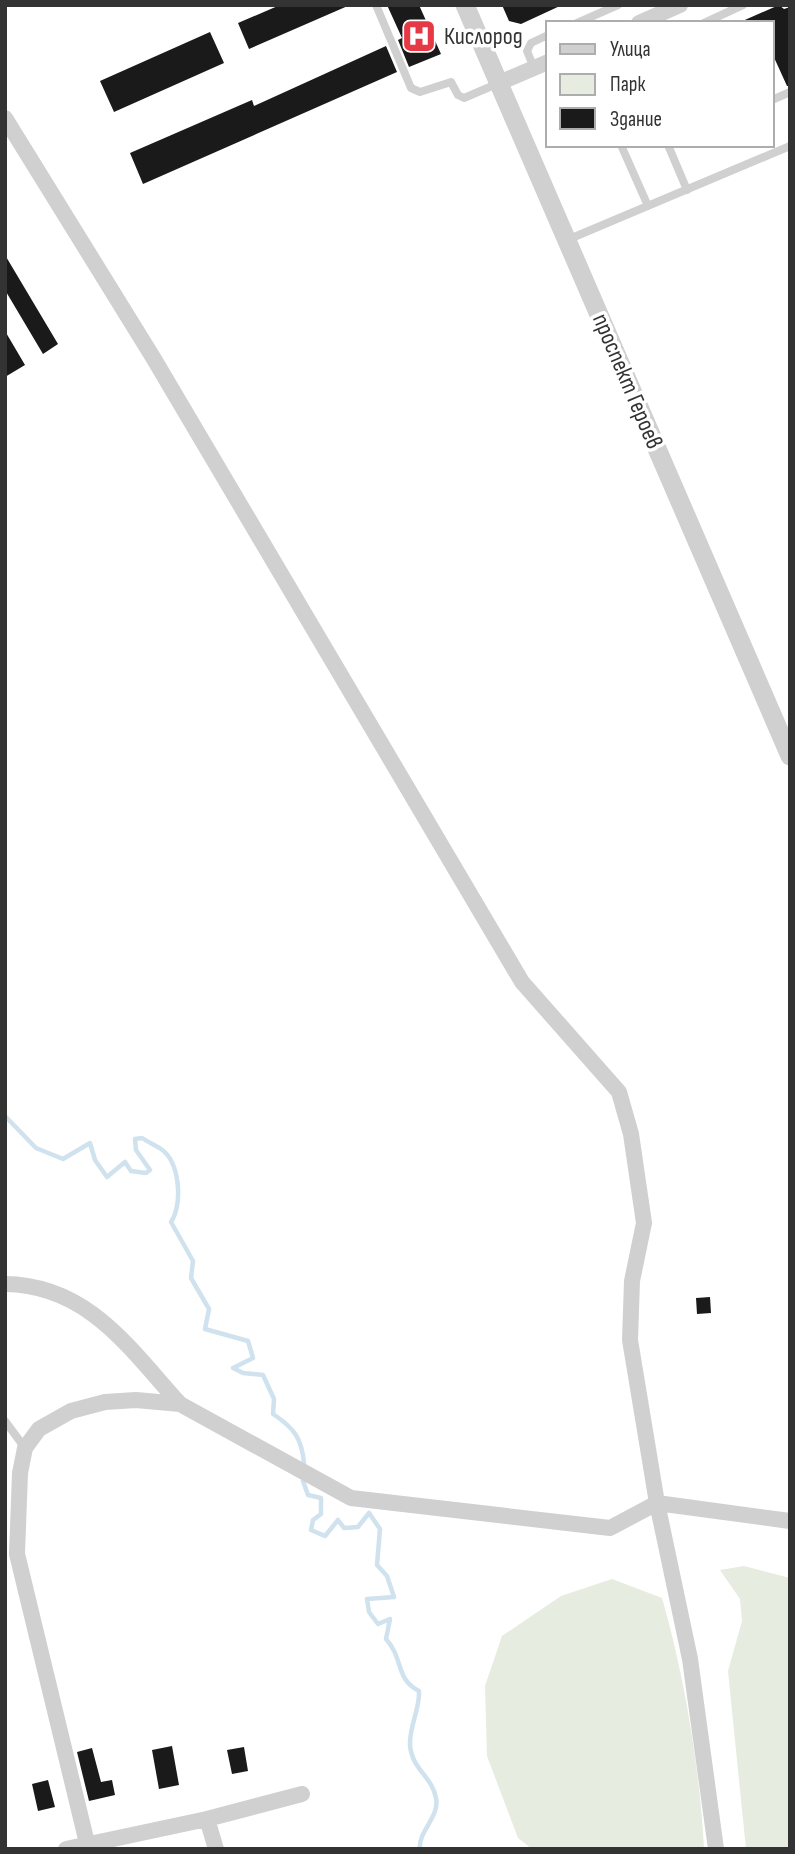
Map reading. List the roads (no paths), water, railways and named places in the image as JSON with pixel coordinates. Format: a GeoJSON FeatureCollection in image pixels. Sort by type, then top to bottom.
{"type":"FeatureCollection","features":[{"type":"Feature","properties":{"kind":"street","name":"проспект Героев"},"geometry":{"type":"LineString","coordinates":[[465,5],[790,756]]}},
{"type":"Feature","properties":{"kind":"street"},"geometry":{"type":"LineString","coordinates":[[644,21],[680,5]]}},
{"type":"Feature","properties":{"kind":"street"},"geometry":{"type":"LineString","coordinates":[[499,83],[541,65]]}},
{"type":"Feature","properties":{"kind":"street"},"geometry":{"type":"LineString","coordinates":[[5,118],[154,359],[522,982],[619,1092],[631,1134],[644,1223],[632,1281],[630,1340],[657,1503],[690,1659],[716,1849]]}},
{"type":"Feature","properties":{"kind":"street"},"geometry":{"type":"LineString","coordinates":[[5,1284],[40,1287],[74,1299],[107,1325],[180,1404],[351,1498],[610,1528],[657,1503],[790,1521]]}},
{"type":"Feature","properties":{"kind":"street"},"geometry":{"type":"LineString","coordinates":[[87,1843],[17,1555],[17,1508],[25,1448],[39,1429],[71,1411],[105,1402],[136,1400],[180,1404]]}},
{"type":"Feature","properties":{"kind":"street"},"geometry":{"type":"LineString","coordinates":[[66,1849],[207,1819],[302,1794]]}},
{"type":"Feature","properties":{"kind":"street"},"geometry":{"type":"LineString","coordinates":[[207,1819],[216,1849]]}},
{"type":"Feature","properties":{"kind":"street"},"geometry":{"type":"LineString","coordinates":[[87,1843],[106,1846],[107,1849]]}},
{"type":"Feature","properties":{"kind":"lane"},"geometry":{"type":"LineString","coordinates":[[376,5],[411,88],[421,92],[451,82],[457,95],[464,98],[499,83]]}},
{"type":"Feature","properties":{"kind":"lane"},"geometry":{"type":"LineString","coordinates":[[582,21],[618,5]]}},
{"type":"Feature","properties":{"kind":"lane"},"geometry":{"type":"LineString","coordinates":[[708,21],[743,5]]}},
{"type":"Feature","properties":{"kind":"lane"},"geometry":{"type":"LineString","coordinates":[[541,65],[527,51],[531,43],[546,36]]}},
{"type":"Feature","properties":{"kind":"lane"},"geometry":{"type":"LineString","coordinates":[[774,99],[790,92]]}},
{"type":"Feature","properties":{"kind":"lane"},"geometry":{"type":"LineString","coordinates":[[567,240],[790,146]]}},
{"type":"Feature","properties":{"kind":"lane"},"geometry":{"type":"LineString","coordinates":[[622,147],[648,206]]}},
{"type":"Feature","properties":{"kind":"lane"},"geometry":{"type":"LineString","coordinates":[[669,147],[687,190]]}},
{"type":"Feature","properties":{"kind":"lane"},"geometry":{"type":"LineString","coordinates":[[5,1421],[25,1448]]}},
{"type":"Feature","properties":{"kind":"waterway"},"geometry":{"type":"LineString","coordinates":[[5,1116],[36,1148],[63,1159],[90,1143],[95,1160],[107,1177],[125,1162],[131,1171],[146,1173],[150,1170],[136,1150],[135,1139],[142,1138],[167,1155],[178,1184],[177,1205],[171,1222],[193,1261],[191,1278],[209,1309],[205,1329],[248,1341],[253,1358],[233,1368],[243,1373],[263,1375],[274,1399],[273,1414],[296,1434],[304,1464]]}},
{"type":"Feature","properties":{"kind":"waterway"},"geometry":{"type":"LineString","coordinates":[[303,1481],[308,1495],[321,1498],[321,1514],[313,1520],[311,1530],[325,1536],[338,1520],[344,1528],[358,1527],[369,1513],[380,1529],[377,1565],[387,1576],[394,1597],[367,1599],[369,1612],[378,1624],[390,1619],[386,1639],[392,1646],[406,1681],[419,1691],[410,1745],[414,1761],[431,1784],[436,1798],[435,1811],[422,1836],[420,1849]]}},
{"type":"Feature","properties":{"kind":"place","name":"Кислород"},"geometry":{"type":"Point","coordinates":[419,36]}}]}
